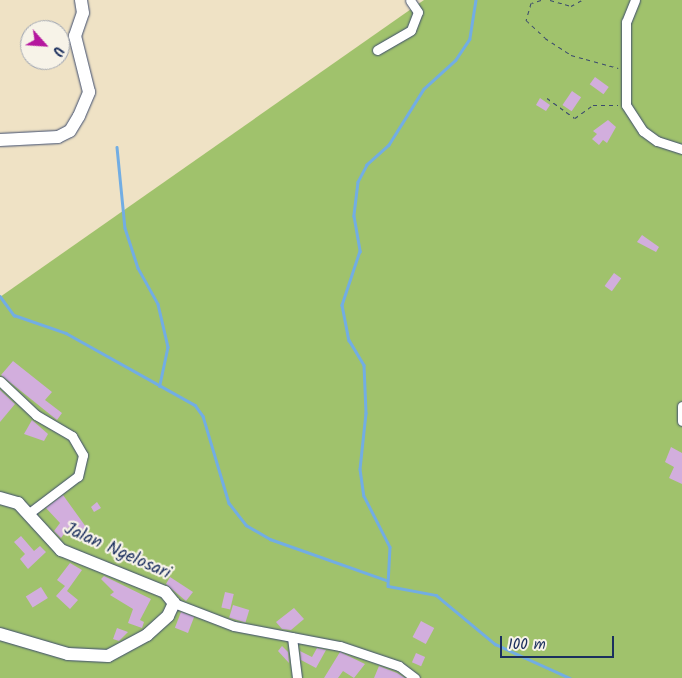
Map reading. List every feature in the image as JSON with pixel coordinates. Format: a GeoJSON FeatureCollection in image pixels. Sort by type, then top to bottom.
{"type":"FeatureCollection","features":[{"type":"Feature","properties":{"kind":"street"},"geometry":{"type":"LineString","coordinates":[[0,140],[58,137],[70,131],[80,116],[89,92],[76,36],[83,13],[82,0]]}},
{"type":"Feature","properties":{"kind":"street"},"geometry":{"type":"LineString","coordinates":[[377,50],[411,30],[418,12],[410,0]]}},
{"type":"Feature","properties":{"kind":"street"},"geometry":{"type":"LineString","coordinates":[[634,0],[626,22],[626,105],[643,131],[657,141],[682,149]]}},
{"type":"Feature","properties":{"kind":"street"},"geometry":{"type":"LineString","coordinates":[[0,381],[36,415],[72,436],[83,455],[78,476],[29,513]]}},
{"type":"Feature","properties":{"kind":"street"},"geometry":{"type":"LineString","coordinates":[[682,406],[682,421]]}},
{"type":"Feature","properties":{"kind":"street","name":"Jalan Ngelosari"},"geometry":{"type":"LineString","coordinates":[[0,498],[18,503],[61,550],[164,592],[174,603]]}},
{"type":"Feature","properties":{"kind":"street"},"geometry":{"type":"LineString","coordinates":[[0,634],[68,654],[108,656],[147,635],[168,616],[174,603],[234,626],[340,646],[407,670],[415,678]]}},
{"type":"Feature","properties":{"kind":"street"},"geometry":{"type":"LineString","coordinates":[[292,637],[297,678]]}},
{"type":"Feature","properties":{"kind":"path"},"geometry":{"type":"LineString","coordinates":[[541,0],[531,3],[526,20],[545,38],[572,55],[626,70]]}},
{"type":"Feature","properties":{"kind":"path"},"geometry":{"type":"LineString","coordinates":[[550,0],[571,6],[582,0]]}},
{"type":"Feature","properties":{"kind":"path"},"geometry":{"type":"LineString","coordinates":[[547,98],[575,118],[593,105],[626,105]]}},
{"type":"Feature","properties":{"kind":"green space"},"geometry":{"type":"Polygon","coordinates":[[[424,0],[682,0],[682,678],[0,678],[0,297],[424,0]]]}},
{"type":"Feature","properties":{"kind":"building"},"geometry":{"type":"Polygon","coordinates":[[[595,77],[609,87],[603,94],[590,84],[595,77]]]}},
{"type":"Feature","properties":{"kind":"building"},"geometry":{"type":"Polygon","coordinates":[[[572,91],[581,97],[572,111],[562,105],[572,91]]]}},
{"type":"Feature","properties":{"kind":"building"},"geometry":{"type":"Polygon","coordinates":[[[540,98],[550,105],[546,111],[536,105],[540,98]]]}},
{"type":"Feature","properties":{"kind":"building"},"geometry":{"type":"Polygon","coordinates":[[[608,120],[616,127],[607,143],[603,140],[599,145],[592,139],[597,134],[593,131],[608,120]]]}},
{"type":"Feature","properties":{"kind":"building"},"geometry":{"type":"Polygon","coordinates":[[[642,235],[659,247],[656,252],[637,242],[642,235]]]}},
{"type":"Feature","properties":{"kind":"building"},"geometry":{"type":"Polygon","coordinates":[[[614,273],[621,278],[612,291],[605,286],[614,273]]]}},
{"type":"Feature","properties":{"kind":"building"},"geometry":{"type":"Polygon","coordinates":[[[13,361],[52,392],[45,400],[62,413],[57,420],[1,375],[13,361]]]}},
{"type":"Feature","properties":{"kind":"building"},"geometry":{"type":"Polygon","coordinates":[[[0,390],[15,404],[0,422],[0,390]]]}},
{"type":"Feature","properties":{"kind":"building"},"geometry":{"type":"Polygon","coordinates":[[[32,420],[48,434],[44,441],[24,434],[32,420]]]}},
{"type":"Feature","properties":{"kind":"building"},"geometry":{"type":"Polygon","coordinates":[[[671,447],[682,453],[682,484],[669,478],[674,467],[665,462],[671,447]]]}},
{"type":"Feature","properties":{"kind":"building"},"geometry":{"type":"Polygon","coordinates":[[[63,495],[86,527],[78,536],[69,527],[61,538],[54,531],[60,523],[46,508],[63,495]]]}},
{"type":"Feature","properties":{"kind":"building"},"geometry":{"type":"Polygon","coordinates":[[[97,502],[101,508],[94,512],[91,507],[97,502]]]}},
{"type":"Feature","properties":{"kind":"building"},"geometry":{"type":"Polygon","coordinates":[[[21,536],[34,551],[40,546],[46,552],[28,569],[20,559],[25,554],[14,542],[21,536]]]}},
{"type":"Feature","properties":{"kind":"building"},"geometry":{"type":"Polygon","coordinates":[[[70,563],[82,570],[67,591],[78,600],[70,609],[56,596],[65,586],[57,580],[70,563]]]}},
{"type":"Feature","properties":{"kind":"building"},"geometry":{"type":"Polygon","coordinates":[[[104,576],[151,599],[140,620],[144,622],[142,628],[128,623],[133,609],[110,595],[114,592],[101,579],[104,576]]]}},
{"type":"Feature","properties":{"kind":"building"},"geometry":{"type":"Polygon","coordinates":[[[170,577],[193,592],[186,601],[166,584],[170,577]]]}},
{"type":"Feature","properties":{"kind":"building"},"geometry":{"type":"Polygon","coordinates":[[[41,587],[48,598],[33,608],[26,597],[41,587]]]}},
{"type":"Feature","properties":{"kind":"building"},"geometry":{"type":"Polygon","coordinates":[[[225,592],[234,594],[230,610],[221,608],[225,592]]]}},
{"type":"Feature","properties":{"kind":"building"},"geometry":{"type":"Polygon","coordinates":[[[233,605],[249,610],[245,622],[229,617],[233,605]]]}},
{"type":"Feature","properties":{"kind":"building"},"geometry":{"type":"Polygon","coordinates":[[[294,608],[304,619],[291,630],[282,629],[276,622],[294,608]]]}},
{"type":"Feature","properties":{"kind":"building"},"geometry":{"type":"Polygon","coordinates":[[[181,612],[194,617],[188,633],[175,628],[181,612]]]}},
{"type":"Feature","properties":{"kind":"building"},"geometry":{"type":"Polygon","coordinates":[[[421,621],[434,628],[426,644],[413,637],[421,621]]]}},
{"type":"Feature","properties":{"kind":"building"},"geometry":{"type":"Polygon","coordinates":[[[117,628],[128,632],[119,641],[113,639],[117,628]]]}},
{"type":"Feature","properties":{"kind":"building"},"geometry":{"type":"Polygon","coordinates":[[[282,646],[288,652],[289,663],[278,651],[282,646]]]}},
{"type":"Feature","properties":{"kind":"building"},"geometry":{"type":"Polygon","coordinates":[[[317,648],[326,650],[316,668],[301,660],[300,651],[312,657],[317,648]]]}},
{"type":"Feature","properties":{"kind":"building"},"geometry":{"type":"Polygon","coordinates":[[[340,652],[365,664],[354,678],[343,671],[338,678],[324,678],[340,652]]]}},
{"type":"Feature","properties":{"kind":"building"},"geometry":{"type":"Polygon","coordinates":[[[416,653],[425,657],[421,666],[412,662],[416,653]]]}},
{"type":"Feature","properties":{"kind":"building"},"geometry":{"type":"Polygon","coordinates":[[[379,666],[397,673],[405,678],[374,678],[379,666]]]}},
{"type":"Feature","properties":{"kind":"waterway"},"geometry":{"type":"LineString","coordinates":[[476,0],[470,39],[456,60],[424,89],[389,145],[367,165],[358,182],[354,216],[360,251],[342,305],[349,340],[364,365],[366,413],[360,469],[364,496],[390,547],[388,586],[436,595],[495,644],[570,678]]}},
{"type":"Feature","properties":{"kind":"waterway"},"geometry":{"type":"LineString","coordinates":[[117,147],[125,228],[138,268],[158,304],[168,347],[160,386]]}},
{"type":"Feature","properties":{"kind":"waterway"},"geometry":{"type":"LineString","coordinates":[[0,296],[14,315],[66,333],[195,405],[203,416],[229,503],[246,525],[270,539],[386,580]]}}]}
